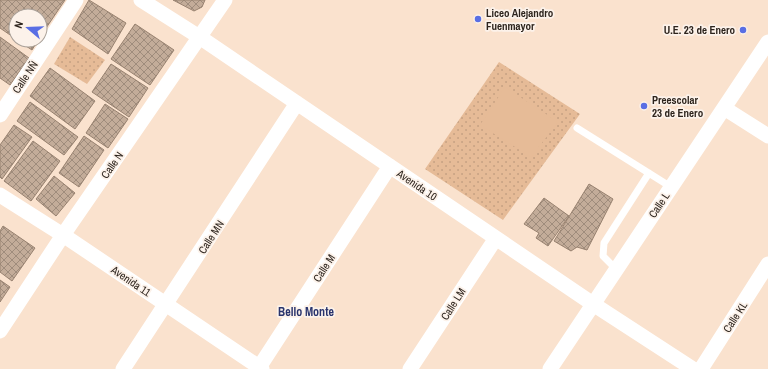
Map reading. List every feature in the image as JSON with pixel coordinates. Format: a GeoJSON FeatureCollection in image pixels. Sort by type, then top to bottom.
{"type":"FeatureCollection","features":[{"type":"Feature","properties":{"kind":"street","name":"Calle NÑ"},"geometry":{"type":"LineString","coordinates":[[0,115],[76,0]]}},
{"type":"Feature","properties":{"kind":"street","name":"Avenida 10"},"geometry":{"type":"LineString","coordinates":[[141,0],[201,38],[593,304],[693,369]]}},
{"type":"Feature","properties":{"kind":"street","name":"Calle N"},"geometry":{"type":"LineString","coordinates":[[0,331],[63,235],[226,0]]}},
{"type":"Feature","properties":{"kind":"street","name":"Calle L"},"geometry":{"type":"LineString","coordinates":[[550,369],[768,42]]}},
{"type":"Feature","properties":{"kind":"street","name":"Calle MN"},"geometry":{"type":"LineString","coordinates":[[123,369],[297,103]]}},
{"type":"Feature","properties":{"kind":"street"},"geometry":{"type":"LineString","coordinates":[[724,108],[768,136]]}},
{"type":"Feature","properties":{"kind":"street","name":"Calle M"},"geometry":{"type":"LineString","coordinates":[[260,368],[390,166]]}},
{"type":"Feature","properties":{"kind":"street","name":"Avenida 11"},"geometry":{"type":"LineString","coordinates":[[0,194],[260,368]]}},
{"type":"Feature","properties":{"kind":"street","name":"Calle LM"},"geometry":{"type":"LineString","coordinates":[[410,369],[496,238]]}},
{"type":"Feature","properties":{"kind":"street","name":"Calle KL"},"geometry":{"type":"LineString","coordinates":[[701,369],[768,264]]}},
{"type":"Feature","properties":{"kind":"lane"},"geometry":{"type":"LineString","coordinates":[[577,128],[671,187]]}},
{"type":"Feature","properties":{"kind":"lane"},"geometry":{"type":"LineString","coordinates":[[616,269],[603,256],[604,243],[649,173]]}},
{"type":"Feature","properties":{"kind":"shaded area"},"geometry":{"type":"Polygon","coordinates":[[[70,37],[105,60],[87,84],[54,64],[70,37]]]}},
{"type":"Feature","properties":{"kind":"shaded area"},"geometry":{"type":"Polygon","coordinates":[[[499,62],[580,114],[503,220],[425,169],[499,62]]]}},
{"type":"Feature","properties":{"kind":"shaded area"},"geometry":{"type":"Polygon","coordinates":[[[505,87],[558,122],[531,157],[480,125],[505,87]]]}},
{"type":"Feature","properties":{"kind":"building"},"geometry":{"type":"Polygon","coordinates":[[[0,0],[65,0],[48,25],[48,8],[8,8],[8,34],[0,28],[0,0]]]}},
{"type":"Feature","properties":{"kind":"building"},"geometry":{"type":"Polygon","coordinates":[[[89,0],[126,23],[108,54],[72,29],[89,0]]]}},
{"type":"Feature","properties":{"kind":"building"},"geometry":{"type":"Polygon","coordinates":[[[173,0],[205,0],[202,7],[194,11],[173,0]]]}},
{"type":"Feature","properties":{"kind":"building"},"geometry":{"type":"Polygon","coordinates":[[[135,24],[174,50],[150,85],[111,59],[135,24]]]}},
{"type":"Feature","properties":{"kind":"building"},"geometry":{"type":"Polygon","coordinates":[[[0,37],[8,43],[8,48],[15,48],[29,58],[10,85],[0,78],[0,37]]]}},
{"type":"Feature","properties":{"kind":"building"},"geometry":{"type":"Polygon","coordinates":[[[111,64],[148,88],[129,117],[92,92],[111,64]]]}},
{"type":"Feature","properties":{"kind":"building"},"geometry":{"type":"Polygon","coordinates":[[[50,68],[95,101],[75,129],[30,96],[50,68]]]}},
{"type":"Feature","properties":{"kind":"building"},"geometry":{"type":"Polygon","coordinates":[[[30,102],[78,137],[64,155],[17,121],[30,102]]]}},
{"type":"Feature","properties":{"kind":"building"},"geometry":{"type":"Polygon","coordinates":[[[105,104],[128,119],[108,148],[86,133],[105,104]]]}},
{"type":"Feature","properties":{"kind":"building"},"geometry":{"type":"Polygon","coordinates":[[[14,125],[32,137],[2,179],[0,177],[0,145],[14,125]]]}},
{"type":"Feature","properties":{"kind":"building"},"geometry":{"type":"Polygon","coordinates":[[[84,136],[104,150],[79,187],[59,173],[84,136]]]}},
{"type":"Feature","properties":{"kind":"building"},"geometry":{"type":"Polygon","coordinates":[[[33,141],[60,161],[31,201],[4,181],[33,141]]]}},
{"type":"Feature","properties":{"kind":"building"},"geometry":{"type":"Polygon","coordinates":[[[54,176],[75,193],[56,216],[36,199],[54,176]]]}},
{"type":"Feature","properties":{"kind":"building"},"geometry":{"type":"Polygon","coordinates":[[[589,184],[613,199],[587,250],[577,247],[571,251],[554,241],[589,184]]]}},
{"type":"Feature","properties":{"kind":"building"},"geometry":{"type":"Polygon","coordinates":[[[544,198],[569,216],[548,246],[536,238],[539,233],[524,224],[544,198]]]}},
{"type":"Feature","properties":{"kind":"building"},"geometry":{"type":"Polygon","coordinates":[[[3,226],[35,248],[12,281],[0,272],[0,231],[3,226]]]}},
{"type":"Feature","properties":{"kind":"building"},"geometry":{"type":"Polygon","coordinates":[[[0,280],[10,287],[0,302],[0,280]]]}},
{"type":"Feature","properties":{"kind":"place","name":"Liceo Alejandro Fuenmayor"},"geometry":{"type":"Point","coordinates":[478,19]}},
{"type":"Feature","properties":{"kind":"place","name":"U.E. 23 de Enero"},"geometry":{"type":"Point","coordinates":[743,30]}},
{"type":"Feature","properties":{"kind":"place","name":"Preescolar 23 de Enero"},"geometry":{"type":"Point","coordinates":[644,106]}},
{"type":"Feature","properties":{"kind":"district","name":"Bello Monte"},"geometry":{"type":"Point","coordinates":[306,312]}}]}
